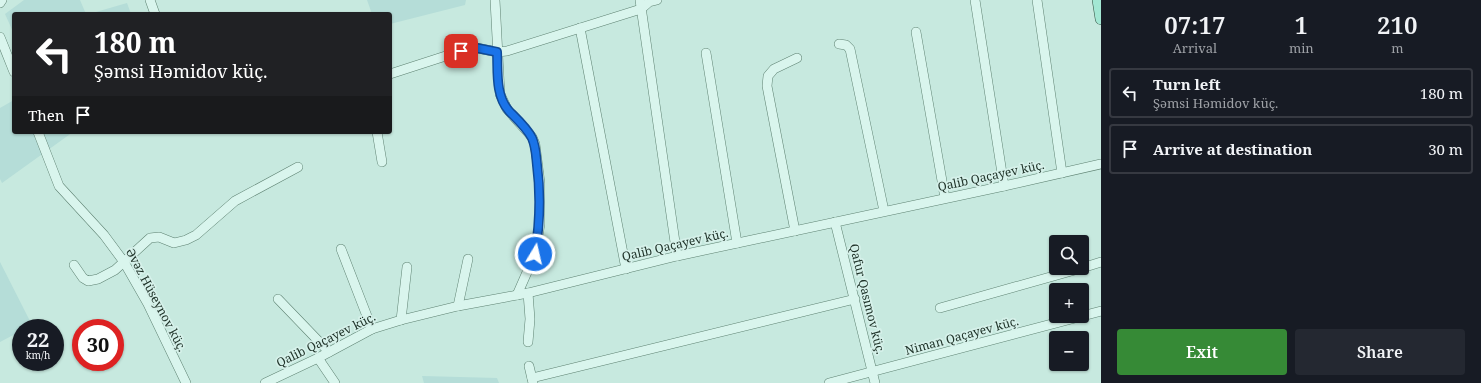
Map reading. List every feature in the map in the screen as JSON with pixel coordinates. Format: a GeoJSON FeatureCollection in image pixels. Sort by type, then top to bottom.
{"type":"FeatureCollection","features":[{"type":"Feature","properties":{"kind":"main road"},"geometry":{"type":"LineString","coordinates":[[1098,0],[1101,19]]}},
{"type":"Feature","properties":{"kind":"street"},"geometry":{"type":"LineString","coordinates":[[150,0],[154,12]]}},
{"type":"Feature","properties":{"kind":"street"},"geometry":{"type":"LineString","coordinates":[[495,0],[498,78],[502,100],[507,109],[532,137],[535,144],[540,183],[540,224],[535,254],[517,295]]}},
{"type":"Feature","properties":{"kind":"street"},"geometry":{"type":"LineString","coordinates":[[392,73],[461,51],[477,48],[497,52],[507,51],[580,28],[640,4],[657,0]]}},
{"type":"Feature","properties":{"kind":"street"},"geometry":{"type":"LineString","coordinates":[[975,0],[1004,186]]}},
{"type":"Feature","properties":{"kind":"street"},"geometry":{"type":"LineString","coordinates":[[1037,0],[1062,173]]}},
{"type":"Feature","properties":{"kind":"street"},"geometry":{"type":"LineString","coordinates":[[640,4],[677,256]]}},
{"type":"Feature","properties":{"kind":"street"},"geometry":{"type":"LineString","coordinates":[[580,28],[626,269]]}},
{"type":"Feature","properties":{"kind":"street"},"geometry":{"type":"LineString","coordinates":[[916,32],[945,198]]}},
{"type":"Feature","properties":{"kind":"street"},"geometry":{"type":"LineString","coordinates":[[0,37],[12,67]]}},
{"type":"Feature","properties":{"kind":"street"},"geometry":{"type":"LineString","coordinates":[[839,44],[846,45],[850,49],[884,211]]}},
{"type":"Feature","properties":{"kind":"street"},"geometry":{"type":"LineString","coordinates":[[706,53],[738,243]]}},
{"type":"Feature","properties":{"kind":"street"},"geometry":{"type":"LineString","coordinates":[[795,231],[767,86],[768,76],[774,69],[796,58]]}},
{"type":"Feature","properties":{"kind":"street","name":"Əvəz Hüseynov küç."},"geometry":{"type":"LineString","coordinates":[[39,134],[59,186],[104,235],[124,262],[148,304],[186,383]]}},
{"type":"Feature","properties":{"kind":"street"},"geometry":{"type":"LineString","coordinates":[[377,134],[382,162]]}},
{"type":"Feature","properties":{"kind":"street","name":"Qalib Qaçayev küç."},"geometry":{"type":"LineString","coordinates":[[265,383],[318,358],[372,329],[401,320],[458,306],[528,294],[677,256],[1101,164]]}},
{"type":"Feature","properties":{"kind":"street"},"geometry":{"type":"LineString","coordinates":[[74,265],[83,278],[88,281],[98,279],[115,270],[150,238],[159,237],[174,243],[186,240],[202,230],[235,201],[298,167]]}},
{"type":"Feature","properties":{"kind":"street","name":"Qafur Qasımov küç."},"geometry":{"type":"LineString","coordinates":[[835,222],[876,383]]}},
{"type":"Feature","properties":{"kind":"street"},"geometry":{"type":"LineString","coordinates":[[341,249],[372,329]]}},
{"type":"Feature","properties":{"kind":"street"},"geometry":{"type":"LineString","coordinates":[[458,306],[468,259]]}},
{"type":"Feature","properties":{"kind":"street"},"geometry":{"type":"LineString","coordinates":[[1089,266],[1101,262]]}},
{"type":"Feature","properties":{"kind":"street"},"geometry":{"type":"LineString","coordinates":[[401,320],[408,267]]}},
{"type":"Feature","properties":{"kind":"street"},"geometry":{"type":"LineString","coordinates":[[940,308],[1057,275]]}},
{"type":"Feature","properties":{"kind":"street"},"geometry":{"type":"LineString","coordinates":[[528,294],[530,319],[528,342]]}},
{"type":"Feature","properties":{"kind":"street"},"geometry":{"type":"LineString","coordinates":[[278,298],[329,352]]}},
{"type":"Feature","properties":{"kind":"street"},"geometry":{"type":"LineString","coordinates":[[529,366],[533,380],[854,298]]}},
{"type":"Feature","properties":{"kind":"street","name":"Niman Qaçayev küç."},"geometry":{"type":"LineString","coordinates":[[829,383],[1101,311]]}},
{"type":"Feature","properties":{"kind":"street"},"geometry":{"type":"LineString","coordinates":[[318,358],[335,383]]}},
{"type":"Feature","properties":{"kind":"shaded area"},"geometry":{"type":"Polygon","coordinates":[[[24,0],[80,0],[85,12],[12,12],[12,30],[5,14],[24,0]]]}},
{"type":"Feature","properties":{"kind":"shaded area"},"geometry":{"type":"Polygon","coordinates":[[[367,0],[466,0],[465,5],[392,23],[392,12],[371,12],[367,0]]]}},
{"type":"Feature","properties":{"kind":"shaded area"},"geometry":{"type":"Polygon","coordinates":[[[127,3],[130,12],[96,12],[127,3]]]}},
{"type":"Feature","properties":{"kind":"shaded area"},"geometry":{"type":"Polygon","coordinates":[[[12,101],[12,134],[70,134],[2,183],[0,179],[0,108],[12,101]]]}},
{"type":"Feature","properties":{"kind":"shaded area"},"geometry":{"type":"Polygon","coordinates":[[[0,262],[29,319],[12,319],[12,336],[0,342],[0,262]]]}},
{"type":"Feature","properties":{"kind":"shaded area"},"geometry":{"type":"Polygon","coordinates":[[[422,376],[497,378],[499,383],[424,383],[422,376]]]}},
{"type":"Feature","properties":{"kind":"route"},"geometry":{"type":"LineString","coordinates":[[461,51],[477,48],[497,52],[498,78],[502,100],[507,109],[528,131],[535,144],[540,183],[540,224],[535,254]]}}]}
